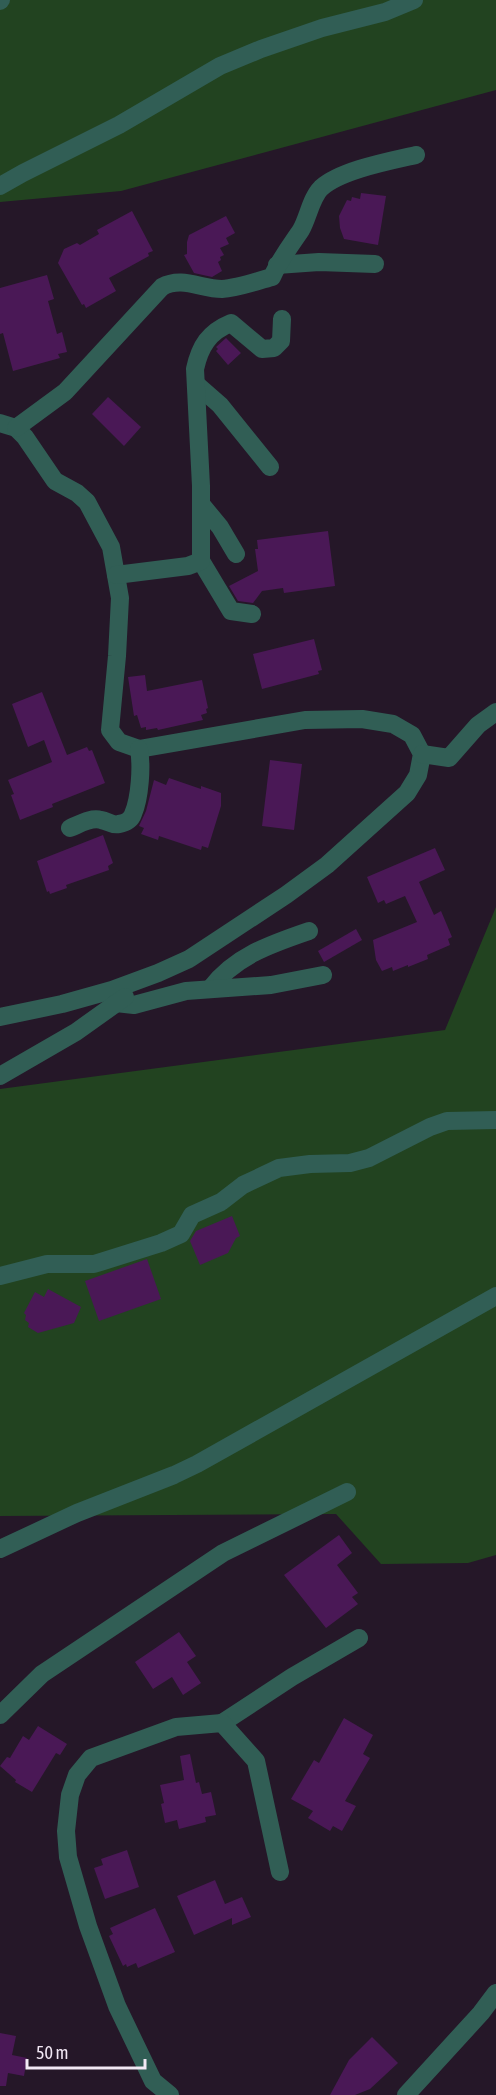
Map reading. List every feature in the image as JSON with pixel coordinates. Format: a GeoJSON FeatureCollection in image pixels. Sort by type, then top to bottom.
{"type":"FeatureCollection","features":[{"type":"Feature","properties":{"kind":"street"},"geometry":{"type":"LineString","coordinates":[[0,186],[23,172],[119,125],[220,66],[322,28],[385,12],[414,0]]}},
{"type":"Feature","properties":{"kind":"street"},"geometry":{"type":"LineString","coordinates":[[0,1017],[62,1004],[112,990],[189,959],[327,865],[407,793],[418,775],[422,754],[412,735],[393,724],[362,719],[305,720],[139,749],[119,742],[110,730],[120,598],[111,547],[87,502],[72,489],[55,481],[25,437],[8,425],[65,392],[162,287],[179,282],[222,289],[272,277],[302,228],[320,189],[360,170],[416,155]]}},
{"type":"Feature","properties":{"kind":"street"},"geometry":{"type":"LineString","coordinates":[[278,265],[319,262],[375,264]]}},
{"type":"Feature","properties":{"kind":"street"},"geometry":{"type":"LineString","coordinates":[[252,614],[231,611],[201,561],[195,369],[198,352],[207,338],[219,328],[231,323],[262,349],[274,348],[281,341],[282,319]]}},
{"type":"Feature","properties":{"kind":"street"},"geometry":{"type":"LineString","coordinates":[[196,384],[219,405],[270,467]]}},
{"type":"Feature","properties":{"kind":"street"},"geometry":{"type":"LineString","coordinates":[[201,504],[220,527],[236,554]]}},
{"type":"Feature","properties":{"kind":"street"},"geometry":{"type":"LineString","coordinates":[[116,575],[188,566],[201,561]]}},
{"type":"Feature","properties":{"kind":"street"},"geometry":{"type":"LineString","coordinates":[[422,754],[449,758],[478,725],[496,711]]}},
{"type":"Feature","properties":{"kind":"street"},"geometry":{"type":"LineString","coordinates":[[70,828],[93,818],[118,825],[126,822],[133,815],[142,766],[139,749]]}},
{"type":"Feature","properties":{"kind":"street"},"geometry":{"type":"LineString","coordinates":[[210,989],[220,976],[243,958],[274,943],[309,931]]}},
{"type":"Feature","properties":{"kind":"street"},"geometry":{"type":"LineString","coordinates":[[0,1076],[76,1032],[158,973]]}},
{"type":"Feature","properties":{"kind":"street"},"geometry":{"type":"LineString","coordinates":[[116,1003],[134,1005],[186,991],[271,985],[323,975]]}},
{"type":"Feature","properties":{"kind":"street"},"geometry":{"type":"LineString","coordinates":[[0,1276],[47,1264],[94,1264],[161,1244],[181,1234],[192,1215],[221,1202],[243,1185],[279,1168],[292,1165],[350,1163],[369,1158],[430,1127],[447,1121],[496,1120]]}},
{"type":"Feature","properties":{"kind":"street"},"geometry":{"type":"LineString","coordinates":[[0,1549],[76,1513],[197,1464],[496,1296]]}},
{"type":"Feature","properties":{"kind":"street"},"geometry":{"type":"LineString","coordinates":[[0,1715],[42,1674],[223,1553],[348,1492]]}},
{"type":"Feature","properties":{"kind":"street"},"geometry":{"type":"LineString","coordinates":[[170,2095],[153,2081],[117,2006],[88,1926],[68,1857],[66,1831],[70,1795],[78,1775],[91,1758],[176,1726],[222,1723],[292,1677],[359,1638]]}},
{"type":"Feature","properties":{"kind":"street"},"geometry":{"type":"LineString","coordinates":[[222,1723],[256,1761],[280,1872]]}},
{"type":"Feature","properties":{"kind":"street"},"geometry":{"type":"LineString","coordinates":[[406,2095],[481,2013],[496,1993]]}},
{"type":"Feature","properties":{"kind":"green space"},"geometry":{"type":"Polygon","coordinates":[[[0,0],[496,0],[496,90],[121,191],[0,202],[0,0]]]}},
{"type":"Feature","properties":{"kind":"green space"},"geometry":{"type":"Polygon","coordinates":[[[496,907],[496,1555],[468,1563],[381,1564],[336,1514],[0,1516],[0,1089],[445,1030],[496,907]]]}},
{"type":"Feature","properties":{"kind":"building"},"geometry":{"type":"Polygon","coordinates":[[[361,193],[386,196],[378,245],[344,239],[340,228],[339,216],[347,200],[351,201],[352,197],[360,199],[361,193]]]}},
{"type":"Feature","properties":{"kind":"building"},"geometry":{"type":"Polygon","coordinates":[[[132,211],[153,251],[148,253],[149,256],[109,278],[116,291],[86,308],[84,304],[82,305],[58,263],[64,249],[77,243],[80,245],[99,234],[97,230],[132,211]]]}},
{"type":"Feature","properties":{"kind":"building"},"geometry":{"type":"Polygon","coordinates":[[[226,216],[235,233],[226,238],[229,244],[220,248],[224,255],[218,262],[222,271],[212,277],[194,273],[184,255],[187,254],[189,235],[226,216]]]}},
{"type":"Feature","properties":{"kind":"building"},"geometry":{"type":"Polygon","coordinates":[[[47,275],[54,299],[48,301],[57,334],[62,332],[67,352],[58,354],[60,358],[13,371],[3,333],[0,334],[0,288],[47,275]]]}},
{"type":"Feature","properties":{"kind":"building"},"geometry":{"type":"Polygon","coordinates":[[[226,338],[241,353],[228,365],[216,351],[218,349],[216,347],[226,338]]]}},
{"type":"Feature","properties":{"kind":"building"},"geometry":{"type":"Polygon","coordinates":[[[108,397],[141,427],[124,446],[92,414],[108,397]]]}},
{"type":"Feature","properties":{"kind":"building"},"geometry":{"type":"Polygon","coordinates":[[[328,531],[335,586],[284,593],[283,588],[262,591],[253,603],[238,601],[229,586],[258,571],[255,549],[258,549],[257,540],[328,531]]]}},
{"type":"Feature","properties":{"kind":"building"},"geometry":{"type":"Polygon","coordinates":[[[314,639],[322,670],[318,671],[319,674],[262,689],[253,654],[314,639]]]}},
{"type":"Feature","properties":{"kind":"building"},"geometry":{"type":"Polygon","coordinates":[[[145,675],[147,691],[202,680],[208,708],[207,713],[201,715],[203,720],[158,730],[157,728],[146,730],[146,727],[141,728],[137,715],[134,716],[128,677],[145,675]]]}},
{"type":"Feature","properties":{"kind":"building"},"geometry":{"type":"Polygon","coordinates":[[[42,692],[67,755],[87,747],[89,751],[92,750],[105,783],[52,804],[53,807],[20,820],[8,780],[52,762],[44,740],[28,747],[12,704],[42,692]]]}},
{"type":"Feature","properties":{"kind":"building"},"geometry":{"type":"Polygon","coordinates":[[[270,760],[302,764],[294,830],[262,826],[270,760]]]}},
{"type":"Feature","properties":{"kind":"building"},"geometry":{"type":"Polygon","coordinates":[[[169,778],[221,793],[221,806],[208,848],[202,846],[201,850],[159,836],[158,840],[141,834],[144,828],[139,826],[146,811],[154,780],[166,785],[169,778]]]}},
{"type":"Feature","properties":{"kind":"building"},"geometry":{"type":"Polygon","coordinates":[[[103,835],[113,863],[108,866],[109,870],[66,885],[67,888],[50,894],[49,891],[47,892],[37,861],[103,835]]]}},
{"type":"Feature","properties":{"kind":"building"},"geometry":{"type":"Polygon","coordinates":[[[435,848],[445,870],[419,882],[434,915],[441,911],[452,937],[448,939],[450,945],[427,955],[428,959],[408,967],[408,965],[393,971],[392,967],[382,971],[376,960],[373,940],[417,922],[405,896],[386,904],[384,900],[378,903],[367,877],[435,848]]]}},
{"type":"Feature","properties":{"kind":"building"},"geometry":{"type":"Polygon","coordinates":[[[356,929],[362,940],[324,962],[318,951],[356,929]]]}},
{"type":"Feature","properties":{"kind":"building"},"geometry":{"type":"Polygon","coordinates":[[[232,1216],[240,1236],[236,1238],[228,1253],[200,1265],[190,1241],[196,1231],[232,1216]]]}},
{"type":"Feature","properties":{"kind":"building"},"geometry":{"type":"Polygon","coordinates":[[[147,1259],[161,1299],[99,1321],[85,1281],[147,1259]]]}},
{"type":"Feature","properties":{"kind":"building"},"geometry":{"type":"Polygon","coordinates":[[[48,1289],[81,1307],[74,1323],[38,1333],[28,1327],[29,1323],[25,1320],[24,1313],[35,1292],[44,1297],[48,1289]]]}},
{"type":"Feature","properties":{"kind":"building"},"geometry":{"type":"Polygon","coordinates":[[[339,1535],[352,1553],[337,1565],[358,1593],[352,1597],[358,1604],[326,1628],[284,1575],[339,1535]]]}},
{"type":"Feature","properties":{"kind":"building"},"geometry":{"type":"Polygon","coordinates":[[[179,1632],[196,1656],[187,1662],[201,1683],[183,1695],[172,1677],[153,1689],[135,1662],[179,1632]]]}},
{"type":"Feature","properties":{"kind":"building"},"geometry":{"type":"Polygon","coordinates":[[[344,1718],[373,1735],[363,1754],[370,1758],[345,1801],[356,1806],[342,1831],[333,1826],[330,1831],[308,1818],[313,1811],[291,1799],[314,1760],[319,1763],[344,1718]]]}},
{"type":"Feature","properties":{"kind":"building"},"geometry":{"type":"Polygon","coordinates":[[[38,1726],[67,1744],[60,1755],[56,1753],[32,1792],[15,1782],[16,1780],[0,1766],[7,1757],[10,1758],[23,1736],[29,1740],[38,1726]]]}},
{"type":"Feature","properties":{"kind":"building"},"geometry":{"type":"Polygon","coordinates":[[[190,1754],[196,1783],[199,1782],[202,1794],[211,1792],[216,1815],[205,1817],[206,1822],[179,1829],[177,1820],[165,1823],[160,1785],[184,1780],[180,1756],[190,1754]]]}},
{"type":"Feature","properties":{"kind":"building"},"geometry":{"type":"Polygon","coordinates":[[[127,1850],[139,1887],[105,1899],[94,1868],[103,1865],[101,1859],[127,1850]]]}},
{"type":"Feature","properties":{"kind":"building"},"geometry":{"type":"Polygon","coordinates":[[[215,1880],[225,1904],[242,1897],[251,1917],[232,1925],[232,1918],[194,1935],[177,1896],[215,1880]]]}},
{"type":"Feature","properties":{"kind":"building"},"geometry":{"type":"Polygon","coordinates":[[[155,1908],[175,1952],[138,1968],[136,1963],[127,1967],[126,1964],[123,1966],[109,1936],[113,1934],[110,1928],[155,1908]]]}},
{"type":"Feature","properties":{"kind":"building"},"geometry":{"type":"Polygon","coordinates":[[[0,2033],[16,2036],[12,2055],[27,2058],[24,2076],[8,2073],[6,2086],[0,2086],[0,2033]]]}},
{"type":"Feature","properties":{"kind":"building"},"geometry":{"type":"Polygon","coordinates":[[[372,2037],[398,2063],[370,2089],[355,2095],[330,2095],[349,2060],[372,2037]]]}}]}
